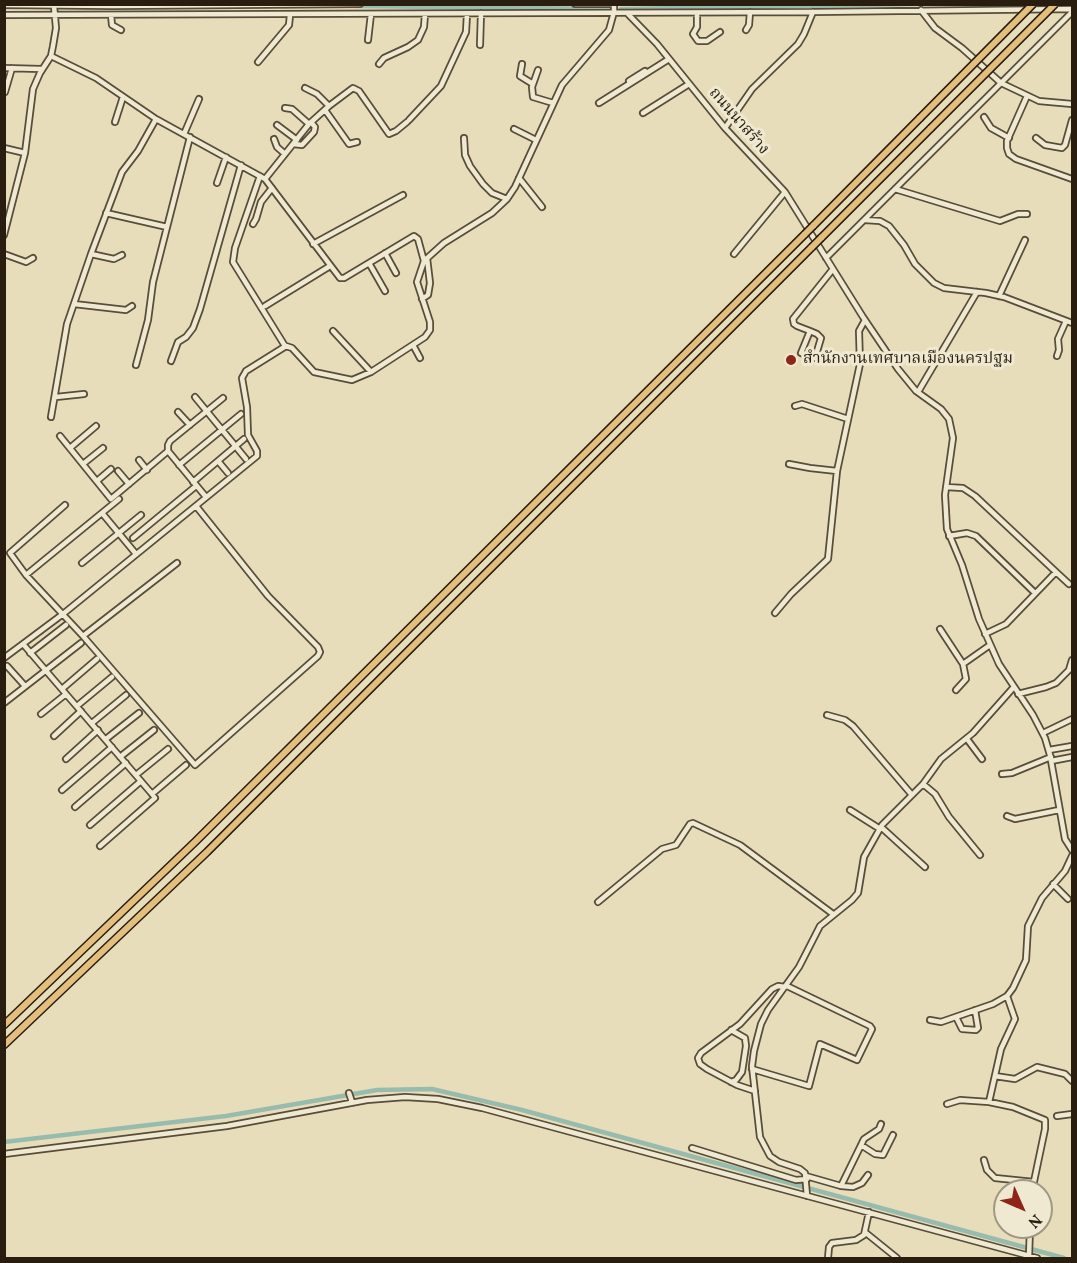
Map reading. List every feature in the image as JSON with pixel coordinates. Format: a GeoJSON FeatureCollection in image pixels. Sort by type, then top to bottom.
{"type":"FeatureCollection","features":[{"type":"Feature","properties":{"kind":"highway"},"geometry":{"type":"LineString","coordinates":[[4,1025],[204,833],[1033,4]]}},
{"type":"Feature","properties":{"kind":"highway"},"geometry":{"type":"LineString","coordinates":[[4,1045],[207,852],[1055,4]]}},
{"type":"Feature","properties":{"kind":"street"},"geometry":{"type":"LineString","coordinates":[[4,5],[360,4]]}},
{"type":"Feature","properties":{"kind":"street"},"geometry":{"type":"LineString","coordinates":[[467,14],[466,32],[441,86],[396,131],[389,134],[358,91],[353,88],[310,123],[263,177],[235,248],[233,262],[285,346],[292,348],[314,372],[350,381],[371,372],[425,337],[430,330],[430,322],[417,282],[425,260],[444,243],[492,213],[507,199],[562,85],[609,30],[614,5],[575,4]]}},
{"type":"Feature","properties":{"kind":"street"},"geometry":{"type":"LineString","coordinates":[[4,235],[24,153],[33,89],[41,69],[51,56],[56,28],[53,6]]}},
{"type":"Feature","properties":{"kind":"street"},"geometry":{"type":"LineString","coordinates":[[4,15],[467,14],[481,16],[614,12],[813,12],[832,9],[1072,10]]}},
{"type":"Feature","properties":{"kind":"street"},"geometry":{"type":"LineString","coordinates":[[921,10],[935,28],[962,48],[1001,83],[1027,96],[1046,102],[1072,104]]}},
{"type":"Feature","properties":{"kind":"street"},"geometry":{"type":"LineString","coordinates":[[826,258],[1072,10]]}},
{"type":"Feature","properties":{"kind":"street"},"geometry":{"type":"LineString","coordinates":[[746,30],[750,25],[750,12]]}},
{"type":"Feature","properties":{"kind":"street"},"geometry":{"type":"LineString","coordinates":[[725,128],[752,89],[798,44],[813,12]]}},
{"type":"Feature","properties":{"kind":"street","name":"ถนนนาสร้าง"},"geometry":{"type":"LineString","coordinates":[[627,13],[669,59],[725,128],[785,192],[865,320],[906,380],[941,409],[951,424],[952,438],[946,487]]}},
{"type":"Feature","properties":{"kind":"street"},"geometry":{"type":"LineString","coordinates":[[697,13],[697,27],[693,34],[698,41],[707,41],[720,33]]}},
{"type":"Feature","properties":{"kind":"street"},"geometry":{"type":"LineString","coordinates":[[368,40],[371,14]]}},
{"type":"Feature","properties":{"kind":"street"},"geometry":{"type":"LineString","coordinates":[[379,64],[384,58],[418,40],[424,27],[425,14]]}},
{"type":"Feature","properties":{"kind":"street"},"geometry":{"type":"LineString","coordinates":[[111,15],[112,25],[121,30]]}},
{"type":"Feature","properties":{"kind":"street"},"geometry":{"type":"LineString","coordinates":[[258,62],[290,25],[290,15]]}},
{"type":"Feature","properties":{"kind":"street"},"geometry":{"type":"LineString","coordinates":[[480,45],[481,16]]}},
{"type":"Feature","properties":{"kind":"street"},"geometry":{"type":"LineString","coordinates":[[51,56],[96,78],[156,119],[263,177],[340,278],[344,278],[414,236],[418,239],[430,283],[428,296],[422,299]]}},
{"type":"Feature","properties":{"kind":"street"},"geometry":{"type":"LineString","coordinates":[[599,103],[669,59]]}},
{"type":"Feature","properties":{"kind":"street"},"geometry":{"type":"LineString","coordinates":[[522,64],[520,76],[533,84]]}},
{"type":"Feature","properties":{"kind":"street"},"geometry":{"type":"LineString","coordinates":[[4,68],[41,69]]}},
{"type":"Feature","properties":{"kind":"street"},"geometry":{"type":"LineString","coordinates":[[5,92],[12,68]]}},
{"type":"Feature","properties":{"kind":"street"},"geometry":{"type":"LineString","coordinates":[[628,81],[636,75],[653,69]]}},
{"type":"Feature","properties":{"kind":"street"},"geometry":{"type":"LineString","coordinates":[[538,70],[531,93],[533,97],[553,103]]}},
{"type":"Feature","properties":{"kind":"street"},"geometry":{"type":"LineString","coordinates":[[643,113],[689,84]]}},
{"type":"Feature","properties":{"kind":"street"},"geometry":{"type":"LineString","coordinates":[[304,88],[316,94],[349,144],[357,142]]}},
{"type":"Feature","properties":{"kind":"street"},"geometry":{"type":"LineString","coordinates":[[1027,96],[1009,138],[1007,148],[1012,158],[1072,179]]}},
{"type":"Feature","properties":{"kind":"street"},"geometry":{"type":"LineString","coordinates":[[115,122],[123,97]]}},
{"type":"Feature","properties":{"kind":"street"},"geometry":{"type":"LineString","coordinates":[[184,134],[199,99]]}},
{"type":"Feature","properties":{"kind":"street"},"geometry":{"type":"LineString","coordinates":[[277,125],[295,142],[302,145],[315,132],[315,126],[292,109],[285,108]]}},
{"type":"Feature","properties":{"kind":"street"},"geometry":{"type":"LineString","coordinates":[[984,117],[991,128],[1009,138]]}},
{"type":"Feature","properties":{"kind":"street"},"geometry":{"type":"LineString","coordinates":[[51,417],[64,336],[91,254],[122,172],[138,151],[156,119]]}},
{"type":"Feature","properties":{"kind":"street"},"geometry":{"type":"LineString","coordinates":[[1036,138],[1045,145],[1064,147],[1072,120]]}},
{"type":"Feature","properties":{"kind":"street"},"geometry":{"type":"LineString","coordinates":[[514,129],[536,140]]}},
{"type":"Feature","properties":{"kind":"street"},"geometry":{"type":"LineString","coordinates":[[136,365],[148,320],[153,282],[190,137]]}},
{"type":"Feature","properties":{"kind":"street"},"geometry":{"type":"LineString","coordinates":[[464,138],[465,155],[470,166],[492,193],[507,199]]}},
{"type":"Feature","properties":{"kind":"street"},"geometry":{"type":"LineString","coordinates":[[274,139],[277,147],[285,154]]}},
{"type":"Feature","properties":{"kind":"street"},"geometry":{"type":"LineString","coordinates":[[4,148],[24,153]]}},
{"type":"Feature","properties":{"kind":"street"},"geometry":{"type":"LineString","coordinates":[[218,183],[226,157]]}},
{"type":"Feature","properties":{"kind":"street"},"geometry":{"type":"LineString","coordinates":[[171,361],[178,342],[186,337],[193,328],[200,309],[241,165]]}},
{"type":"Feature","properties":{"kind":"street"},"geometry":{"type":"LineString","coordinates":[[519,178],[542,207]]}},
{"type":"Feature","properties":{"kind":"street"},"geometry":{"type":"LineString","coordinates":[[253,224],[261,202],[272,188]]}},
{"type":"Feature","properties":{"kind":"street"},"geometry":{"type":"LineString","coordinates":[[895,189],[1000,221],[1018,214],[1027,214]]}},
{"type":"Feature","properties":{"kind":"street"},"geometry":{"type":"LineString","coordinates":[[734,254],[785,192]]}},
{"type":"Feature","properties":{"kind":"street"},"geometry":{"type":"LineString","coordinates":[[313,244],[403,195]]}},
{"type":"Feature","properties":{"kind":"street"},"geometry":{"type":"LineString","coordinates":[[106,213],[167,227]]}},
{"type":"Feature","properties":{"kind":"street"},"geometry":{"type":"LineString","coordinates":[[864,220],[880,221],[889,226],[921,271],[934,283],[944,288],[999,296],[1072,323]]}},
{"type":"Feature","properties":{"kind":"street"},"geometry":{"type":"LineString","coordinates":[[999,296],[1025,240]]}},
{"type":"Feature","properties":{"kind":"street"},"geometry":{"type":"LineString","coordinates":[[385,253],[396,273]]}},
{"type":"Feature","properties":{"kind":"street"},"geometry":{"type":"LineString","coordinates":[[4,254],[26,262],[33,258]]}},
{"type":"Feature","properties":{"kind":"street"},"geometry":{"type":"LineString","coordinates":[[91,254],[114,260],[122,255]]}},
{"type":"Feature","properties":{"kind":"street"},"geometry":{"type":"LineString","coordinates":[[369,263],[385,291]]}},
{"type":"Feature","properties":{"kind":"street"},"geometry":{"type":"LineString","coordinates":[[265,306],[330,266]]}},
{"type":"Feature","properties":{"kind":"street"},"geometry":{"type":"LineString","coordinates":[[810,331],[801,353],[815,358],[822,338],[810,331],[794,324],[793,319],[833,269]]}},
{"type":"Feature","properties":{"kind":"street"},"geometry":{"type":"LineString","coordinates":[[918,392],[976,291]]}},
{"type":"Feature","properties":{"kind":"street"},"geometry":{"type":"LineString","coordinates":[[74,304],[126,310],[132,306]]}},
{"type":"Feature","properties":{"kind":"street"},"geometry":{"type":"LineString","coordinates":[[775,613],[791,594],[828,560],[837,471],[860,364],[859,331],[865,320]]}},
{"type":"Feature","properties":{"kind":"street"},"geometry":{"type":"LineString","coordinates":[[1057,356],[1058,339],[1066,321]]}},
{"type":"Feature","properties":{"kind":"street"},"geometry":{"type":"LineString","coordinates":[[333,331],[371,372]]}},
{"type":"Feature","properties":{"kind":"street"},"geometry":{"type":"LineString","coordinates":[[413,345],[420,358]]}},
{"type":"Feature","properties":{"kind":"street"},"geometry":{"type":"LineString","coordinates":[[4,658],[63,614],[257,456],[257,451],[248,435],[243,375],[250,367],[285,346]]}},
{"type":"Feature","properties":{"kind":"street"},"geometry":{"type":"LineString","coordinates":[[56,397],[84,394]]}},
{"type":"Feature","properties":{"kind":"street"},"geometry":{"type":"LineString","coordinates":[[195,397],[246,459]]}},
{"type":"Feature","properties":{"kind":"street"},"geometry":{"type":"LineString","coordinates":[[206,497],[168,451],[168,445],[223,398]]}},
{"type":"Feature","properties":{"kind":"street"},"geometry":{"type":"LineString","coordinates":[[795,406],[802,404],[848,419]]}},
{"type":"Feature","properties":{"kind":"street"},"geometry":{"type":"LineString","coordinates":[[178,412],[190,425]]}},
{"type":"Feature","properties":{"kind":"street"},"geometry":{"type":"LineString","coordinates":[[179,465],[241,414]]}},
{"type":"Feature","properties":{"kind":"street"},"geometry":{"type":"LineString","coordinates":[[70,448],[96,426]]}},
{"type":"Feature","properties":{"kind":"street"},"geometry":{"type":"LineString","coordinates":[[60,436],[111,499],[168,451]]}},
{"type":"Feature","properties":{"kind":"street"},"geometry":{"type":"LineString","coordinates":[[133,538],[244,439]]}},
{"type":"Feature","properties":{"kind":"street"},"geometry":{"type":"LineString","coordinates":[[83,464],[103,448]]}},
{"type":"Feature","properties":{"kind":"street"},"geometry":{"type":"LineString","coordinates":[[139,460],[147,470]]}},
{"type":"Feature","properties":{"kind":"street"},"geometry":{"type":"LineString","coordinates":[[218,461],[228,473]]}},
{"type":"Feature","properties":{"kind":"street"},"geometry":{"type":"LineString","coordinates":[[789,464],[837,471]]}},
{"type":"Feature","properties":{"kind":"street"},"geometry":{"type":"LineString","coordinates":[[97,481],[111,469]]}},
{"type":"Feature","properties":{"kind":"street"},"geometry":{"type":"LineString","coordinates":[[118,471],[129,484]]}},
{"type":"Feature","properties":{"kind":"street"},"geometry":{"type":"LineString","coordinates":[[1069,584],[975,496],[963,488],[946,487],[945,520],[949,536],[962,565],[985,634],[999,664],[1043,733],[1051,759],[1065,839],[1072,850]]}},
{"type":"Feature","properties":{"kind":"street"},"geometry":{"type":"LineString","coordinates":[[26,574],[119,499]]}},
{"type":"Feature","properties":{"kind":"street"},"geometry":{"type":"LineString","coordinates":[[65,505],[10,551],[26,574],[195,765],[320,652],[318,647],[268,596],[196,506]]}},
{"type":"Feature","properties":{"kind":"street"},"geometry":{"type":"LineString","coordinates":[[102,513],[136,554]]}},
{"type":"Feature","properties":{"kind":"street"},"geometry":{"type":"LineString","coordinates":[[82,563],[141,515]]}},
{"type":"Feature","properties":{"kind":"street"},"geometry":{"type":"LineString","coordinates":[[949,536],[967,533],[976,536],[1035,592]]}},
{"type":"Feature","properties":{"kind":"street"},"geometry":{"type":"LineString","coordinates":[[82,636],[177,563]]}},
{"type":"Feature","properties":{"kind":"street"},"geometry":{"type":"LineString","coordinates":[[985,634],[1006,624],[1056,572]]}},
{"type":"Feature","properties":{"kind":"street"},"geometry":{"type":"LineString","coordinates":[[30,653],[66,625]]}},
{"type":"Feature","properties":{"kind":"street"},"geometry":{"type":"LineString","coordinates":[[939,629],[963,664],[966,679],[956,690]]}},
{"type":"Feature","properties":{"kind":"street"},"geometry":{"type":"LineString","coordinates":[[5,701],[81,643]]}},
{"type":"Feature","properties":{"kind":"street"},"geometry":{"type":"LineString","coordinates":[[23,644],[155,798],[100,846]]}},
{"type":"Feature","properties":{"kind":"street"},"geometry":{"type":"LineString","coordinates":[[963,664],[990,645]]}},
{"type":"Feature","properties":{"kind":"street"},"geometry":{"type":"LineString","coordinates":[[62,689],[97,659]]}},
{"type":"Feature","properties":{"kind":"street"},"geometry":{"type":"LineString","coordinates":[[1018,694],[1056,683],[1066,674],[1072,660]]}},
{"type":"Feature","properties":{"kind":"street"},"geometry":{"type":"LineString","coordinates":[[7,666],[25,686]]}},
{"type":"Feature","properties":{"kind":"street"},"geometry":{"type":"LineString","coordinates":[[54,736],[112,677]]}},
{"type":"Feature","properties":{"kind":"street"},"geometry":{"type":"LineString","coordinates":[[807,1193],[807,1179],[800,1169],[774,1159],[765,1149],[760,1137],[752,1069],[761,1024],[802,961],[816,931],[858,893],[861,865],[880,828],[922,784],[942,759],[967,739],[1013,688]]}},
{"type":"Feature","properties":{"kind":"street"},"geometry":{"type":"LineString","coordinates":[[41,714],[66,694]]}},
{"type":"Feature","properties":{"kind":"street"},"geometry":{"type":"LineString","coordinates":[[92,723],[126,695]]}},
{"type":"Feature","properties":{"kind":"street"},"geometry":{"type":"LineString","coordinates":[[106,739],[139,713]]}},
{"type":"Feature","properties":{"kind":"street"},"geometry":{"type":"LineString","coordinates":[[827,716],[845,720],[853,726],[912,795]]}},
{"type":"Feature","properties":{"kind":"street"},"geometry":{"type":"LineString","coordinates":[[1043,733],[1072,719]]}},
{"type":"Feature","properties":{"kind":"street"},"geometry":{"type":"LineString","coordinates":[[66,759],[98,730]]}},
{"type":"Feature","properties":{"kind":"street"},"geometry":{"type":"LineString","coordinates":[[120,757],[154,730]]}},
{"type":"Feature","properties":{"kind":"street"},"geometry":{"type":"LineString","coordinates":[[967,739],[982,759]]}},
{"type":"Feature","properties":{"kind":"street"},"geometry":{"type":"LineString","coordinates":[[1049,750],[1072,746]]}},
{"type":"Feature","properties":{"kind":"street"},"geometry":{"type":"LineString","coordinates":[[62,790],[112,747]]}},
{"type":"Feature","properties":{"kind":"street"},"geometry":{"type":"LineString","coordinates":[[136,775],[168,749]]}},
{"type":"Feature","properties":{"kind":"street"},"geometry":{"type":"LineString","coordinates":[[1002,774],[1012,773],[1051,759],[1072,757]]}},
{"type":"Feature","properties":{"kind":"street"},"geometry":{"type":"LineString","coordinates":[[75,807],[126,763]]}},
{"type":"Feature","properties":{"kind":"street"},"geometry":{"type":"LineString","coordinates":[[152,794],[186,765]]}},
{"type":"Feature","properties":{"kind":"street"},"geometry":{"type":"LineString","coordinates":[[90,825],[141,782]]}},
{"type":"Feature","properties":{"kind":"street"},"geometry":{"type":"LineString","coordinates":[[922,784],[935,794],[950,818],[980,855]]}},
{"type":"Feature","properties":{"kind":"street"},"geometry":{"type":"LineString","coordinates":[[850,810],[880,828],[925,867]]}},
{"type":"Feature","properties":{"kind":"street"},"geometry":{"type":"LineString","coordinates":[[1007,816],[1015,819],[1059,810]]}},
{"type":"Feature","properties":{"kind":"street"},"geometry":{"type":"LineString","coordinates":[[598,902],[662,849],[676,845],[693,823],[740,845],[833,915]]}},
{"type":"Feature","properties":{"kind":"street"},"geometry":{"type":"LineString","coordinates":[[930,1020],[941,1022],[993,1004],[1007,996],[1017,982],[1026,960],[1027,935],[1032,918],[1042,898],[1065,871],[1072,856]]}},
{"type":"Feature","properties":{"kind":"street"},"geometry":{"type":"LineString","coordinates":[[1055,882],[1068,899]]}},
{"type":"Feature","properties":{"kind":"street"},"geometry":{"type":"LineString","coordinates":[[752,1069],[809,1086],[820,1044],[856,1060],[872,1029],[870,1026],[786,987],[778,986],[772,989],[740,1024],[701,1053],[698,1061],[731,1082],[754,1091]]}},
{"type":"Feature","properties":{"kind":"street"},"geometry":{"type":"LineString","coordinates":[[989,1102],[1001,1049],[1015,1019],[1007,996]]}},
{"type":"Feature","properties":{"kind":"street"},"geometry":{"type":"LineString","coordinates":[[956,1017],[962,1029],[976,1030],[978,1028],[975,1010]]}},
{"type":"Feature","properties":{"kind":"street"},"geometry":{"type":"LineString","coordinates":[[731,1030],[746,1040],[742,1072],[736,1080],[731,1082]]}},
{"type":"Feature","properties":{"kind":"street"},"geometry":{"type":"LineString","coordinates":[[995,1076],[1015,1079],[1037,1067],[1065,1074],[1072,1081]]}},
{"type":"Feature","properties":{"kind":"street"},"geometry":{"type":"LineString","coordinates":[[4,1154],[227,1126],[351,1098],[438,1099],[482,1108],[807,1193],[869,1212],[1032,1255],[1031,1239]]}},
{"type":"Feature","properties":{"kind":"street"},"geometry":{"type":"LineString","coordinates":[[947,1104],[960,1100],[989,1102],[1013,1107],[1046,1121],[1035,1179]]}},
{"type":"Feature","properties":{"kind":"street"},"geometry":{"type":"LineString","coordinates":[[1057,1116],[1072,1114]]}},
{"type":"Feature","properties":{"kind":"street"},"geometry":{"type":"LineString","coordinates":[[842,1186],[861,1145],[869,1135],[880,1126],[894,1136],[883,1155],[875,1154],[861,1145]]}},
{"type":"Feature","properties":{"kind":"street"},"geometry":{"type":"LineString","coordinates":[[692,1148],[796,1179],[853,1187],[862,1183],[868,1175]]}},
{"type":"Feature","properties":{"kind":"street"},"geometry":{"type":"LineString","coordinates":[[984,1160],[987,1170],[995,1178],[1005,1179]]}},
{"type":"Feature","properties":{"kind":"street"},"geometry":{"type":"LineString","coordinates":[[828,1258],[830,1244],[856,1240],[866,1233],[869,1212]]}},
{"type":"Feature","properties":{"kind":"street"},"geometry":{"type":"LineString","coordinates":[[866,1233],[897,1258]]}},
{"type":"Feature","properties":{"kind":"waterway"},"geometry":{"type":"LineString","coordinates":[[621,9],[920,4]]}},
{"type":"Feature","properties":{"kind":"waterway"},"geometry":{"type":"LineString","coordinates":[[355,6],[610,9]]}},
{"type":"Feature","properties":{"kind":"waterway"},"geometry":{"type":"LineString","coordinates":[[4,7],[20,7]]}},
{"type":"Feature","properties":{"kind":"waterway"},"geometry":{"type":"LineString","coordinates":[[4,1142],[226,1116],[377,1090],[432,1089],[522,1110],[1064,1258]]}},
{"type":"Feature","properties":{"kind":"place","name":"สำนักงานเทศบาลเมืองนครปฐม"},"geometry":{"type":"Point","coordinates":[791,360]}}]}
